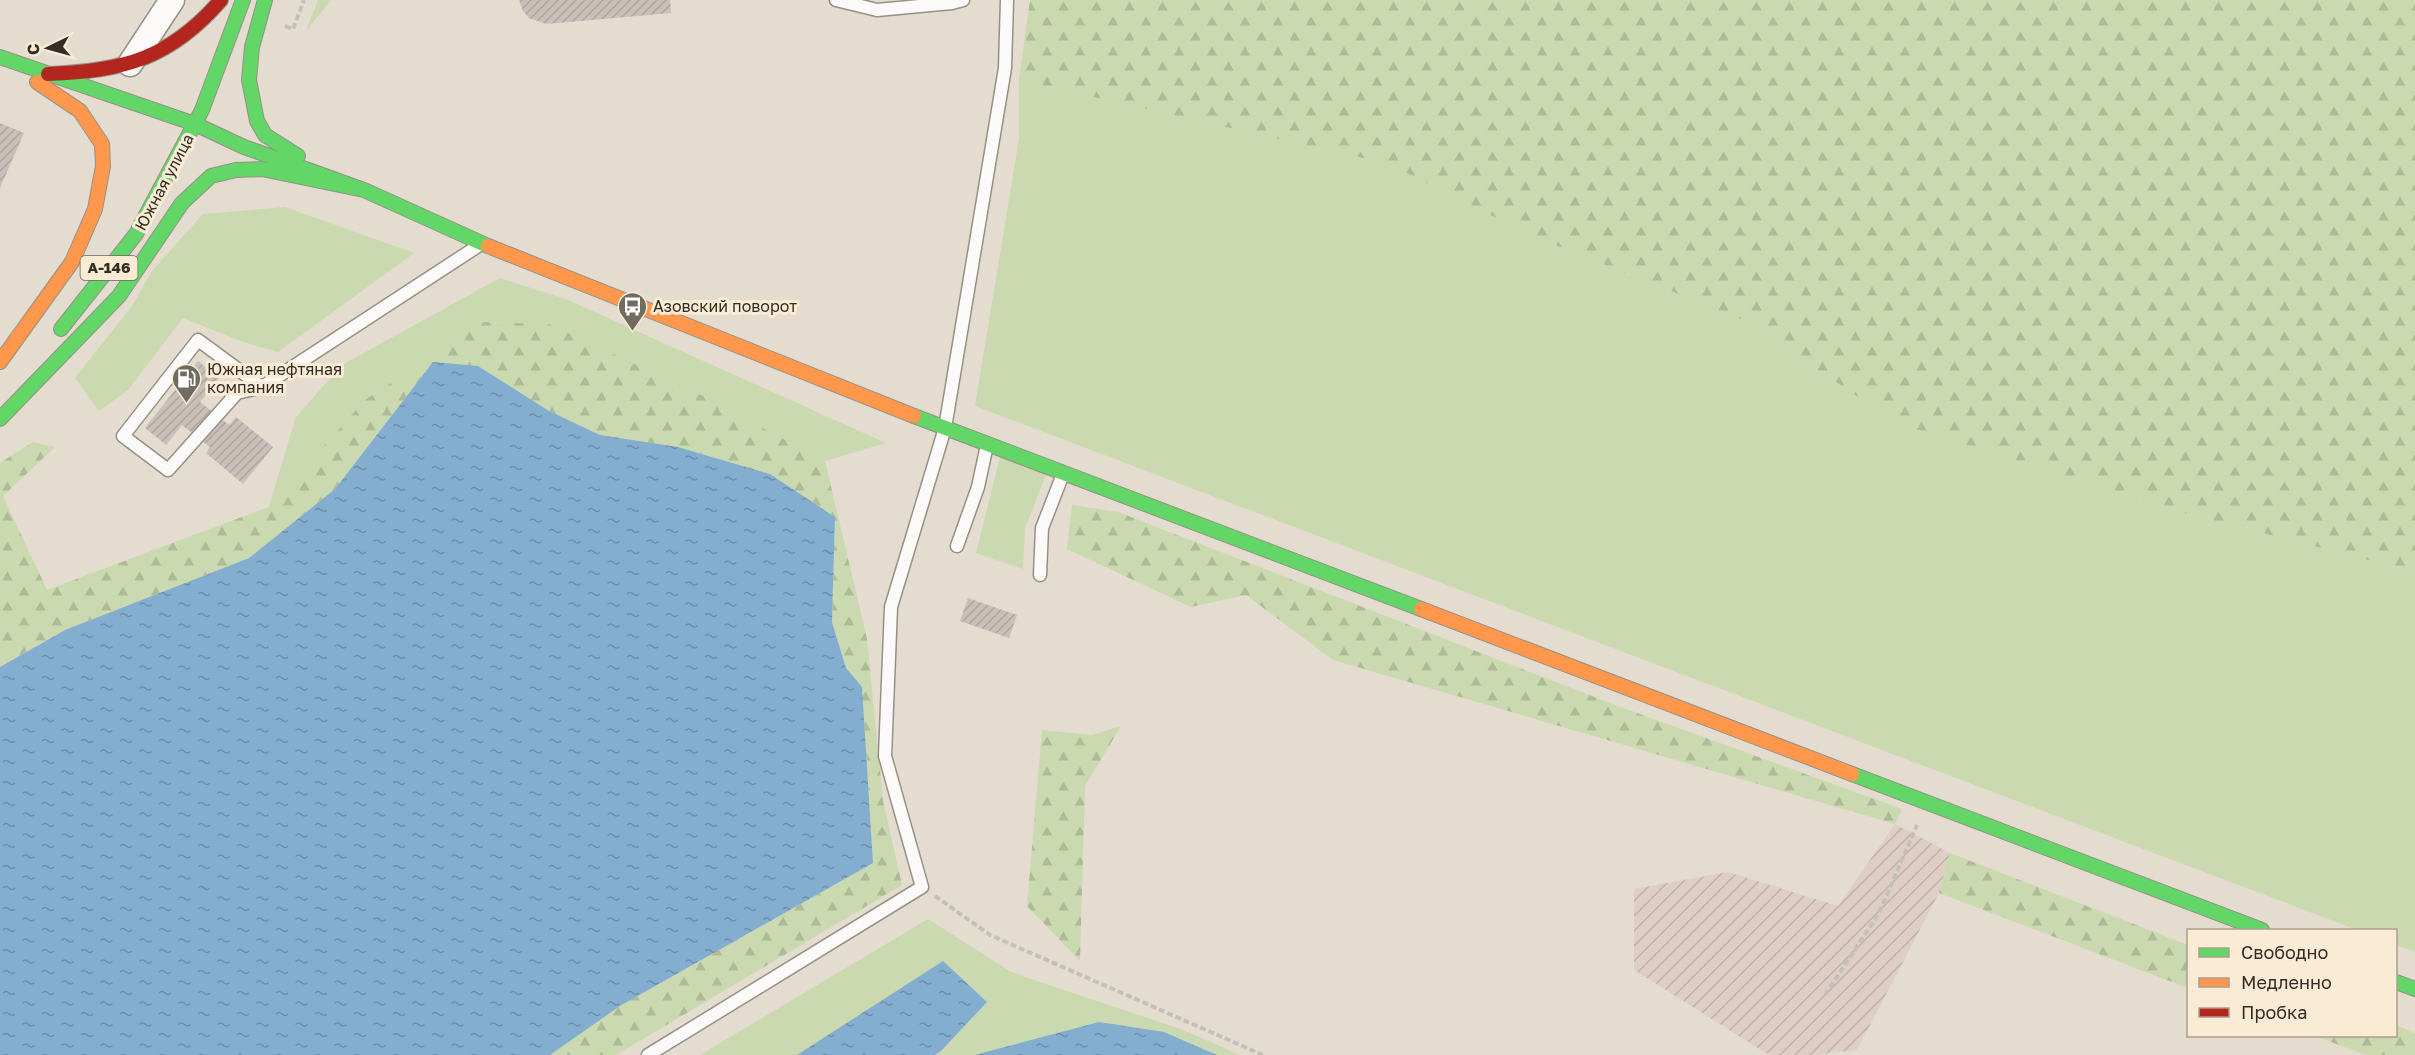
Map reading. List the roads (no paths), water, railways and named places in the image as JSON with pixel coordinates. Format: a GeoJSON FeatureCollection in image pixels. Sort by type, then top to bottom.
{"type":"FeatureCollection","features":[{"type":"Feature","properties":{"kind":"main road"},"geometry":{"type":"LineString","coordinates":[[48,74],[94,72],[130,64],[179,39],[213,11],[221,0]]}},
{"type":"Feature","properties":{"kind":"main road","name":"Южная улица"},"geometry":{"type":"LineString","coordinates":[[49,342],[136,234],[195,124],[243,0]]}},
{"type":"Feature","properties":{"kind":"main road"},"geometry":{"type":"LineString","coordinates":[[265,0],[252,47],[249,80],[257,121],[265,135],[338,180]]}},
{"type":"Feature","properties":{"kind":"main road"},"geometry":{"type":"LineString","coordinates":[[3,59],[195,124],[244,147],[364,190],[481,243],[945,428],[2259,929]]}},
{"type":"Feature","properties":{"kind":"main road"},"geometry":{"type":"LineString","coordinates":[[0,362],[72,262],[95,209],[103,166],[102,144],[80,111],[3,59]]}},
{"type":"Feature","properties":{"kind":"main road"},"geometry":{"type":"LineString","coordinates":[[0,419],[119,296],[182,203],[211,176],[236,170],[262,169],[364,190]]}},
{"type":"Feature","properties":{"kind":"main road"},"geometry":{"type":"LineString","coordinates":[[2397,982],[2415,989]]}},
{"type":"Feature","properties":{"kind":"street"},"geometry":{"type":"LineString","coordinates":[[130,64],[172,0]]}},
{"type":"Feature","properties":{"kind":"lane"},"geometry":{"type":"LineString","coordinates":[[836,0],[877,10],[963,0]]}},
{"type":"Feature","properties":{"kind":"lane"},"geometry":{"type":"LineString","coordinates":[[648,1055],[922,887],[885,756],[891,607],[945,428],[1005,68],[1007,0]]}},
{"type":"Feature","properties":{"kind":"lane"},"geometry":{"type":"LineString","coordinates":[[262,387],[198,340],[123,436],[168,470],[237,393],[262,387],[481,243]]}},
{"type":"Feature","properties":{"kind":"lane"},"geometry":{"type":"LineString","coordinates":[[957,546],[978,487],[987,444]]}},
{"type":"Feature","properties":{"kind":"lane"},"geometry":{"type":"LineString","coordinates":[[1040,575],[1042,528],[1063,473]]}},
{"type":"Feature","properties":{"kind":"water"},"geometry":{"type":"Polygon","coordinates":[[[433,362],[478,366],[549,411],[600,435],[678,447],[770,474],[835,517],[832,622],[846,668],[862,687],[873,863],[620,1006],[550,1055],[0,1055],[0,667],[65,630],[249,558],[335,489],[433,362]]]}},
{"type":"Feature","properties":{"kind":"water"},"geometry":{"type":"Polygon","coordinates":[[[943,961],[987,1002],[935,1055],[797,1055],[943,961]]]}},
{"type":"Feature","properties":{"kind":"water"},"geometry":{"type":"Polygon","coordinates":[[[1099,1022],[1164,1032],[1217,1055],[975,1055],[1099,1022]]]}},
{"type":"Feature","properties":{"kind":"place","name":"Азовский поворот"},"geometry":{"type":"Point","coordinates":[632,332]}},
{"type":"Feature","properties":{"kind":"place","name":"Южная нефтяная компания"},"geometry":{"type":"Point","coordinates":[186,404]}}]}
